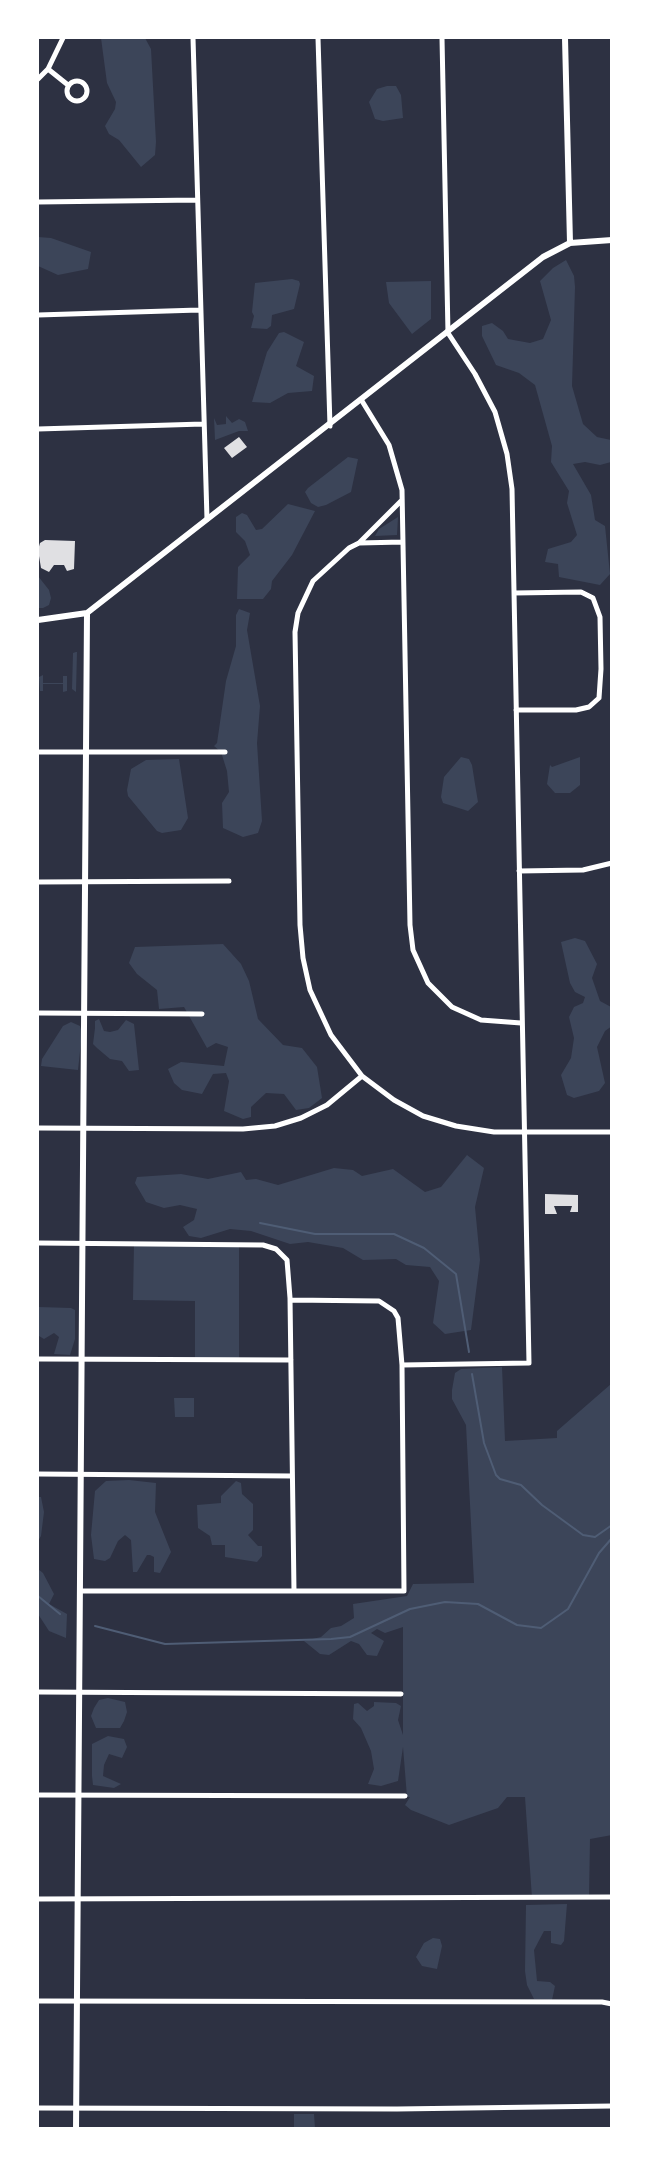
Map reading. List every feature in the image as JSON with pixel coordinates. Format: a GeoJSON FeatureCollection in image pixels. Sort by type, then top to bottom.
{"type":"FeatureCollection","features":[{"type":"Feature","properties":{"kind":"street"},"geometry":{"type":"LineString","coordinates":[[38,79],[48,69],[63,38]]}},
{"type":"Feature","properties":{"kind":"street"},"geometry":{"type":"LineString","coordinates":[[193,38],[199,310],[207,519]]}},
{"type":"Feature","properties":{"kind":"street"},"geometry":{"type":"LineString","coordinates":[[318,38],[330,426]]}},
{"type":"Feature","properties":{"kind":"street"},"geometry":{"type":"LineString","coordinates":[[402,1365],[529,1363],[512,489],[503,438],[486,393],[448,333],[442,38]]}},
{"type":"Feature","properties":{"kind":"street"},"geometry":{"type":"LineString","coordinates":[[565,38],[570,243]]}},
{"type":"Feature","properties":{"kind":"street"},"geometry":{"type":"LineString","coordinates":[[48,69],[68,85]]}},
{"type":"Feature","properties":{"kind":"street"},"geometry":{"type":"LineString","coordinates":[[38,202],[196,200]]}},
{"type":"Feature","properties":{"kind":"street"},"geometry":{"type":"LineString","coordinates":[[38,620],[87,613],[330,426],[543,257],[570,243],[612,240]]}},
{"type":"Feature","properties":{"kind":"street"},"geometry":{"type":"LineString","coordinates":[[38,315],[199,310]]}},
{"type":"Feature","properties":{"kind":"street"},"geometry":{"type":"LineString","coordinates":[[362,401],[382,431],[394,458],[402,500],[410,925],[413,950],[430,985],[452,1006],[481,1020],[521,1023]]}},
{"type":"Feature","properties":{"kind":"street"},"geometry":{"type":"LineString","coordinates":[[38,429],[203,424]]}},
{"type":"Feature","properties":{"kind":"street"},"geometry":{"type":"LineString","coordinates":[[402,500],[359,543],[336,557],[313,581],[302,600],[295,632],[303,957],[310,990],[323,1022],[362,1076],[404,1106],[434,1120],[477,1131],[612,1132]]}},
{"type":"Feature","properties":{"kind":"street"},"geometry":{"type":"LineString","coordinates":[[359,543],[403,542]]}},
{"type":"Feature","properties":{"kind":"street"},"geometry":{"type":"LineString","coordinates":[[514,593],[575,591],[592,598],[600,617],[599,698],[589,707],[576,710],[516,710]]}},
{"type":"Feature","properties":{"kind":"street"},"geometry":{"type":"LineString","coordinates":[[76,2128],[87,613]]}},
{"type":"Feature","properties":{"kind":"street"},"geometry":{"type":"LineString","coordinates":[[38,752],[225,752]]}},
{"type":"Feature","properties":{"kind":"street"},"geometry":{"type":"LineString","coordinates":[[519,871],[583,870],[612,863]]}},
{"type":"Feature","properties":{"kind":"street"},"geometry":{"type":"LineString","coordinates":[[38,882],[229,881]]}},
{"type":"Feature","properties":{"kind":"street"},"geometry":{"type":"LineString","coordinates":[[38,1012],[202,1014]]}},
{"type":"Feature","properties":{"kind":"street"},"geometry":{"type":"LineString","coordinates":[[38,1128],[243,1129],[275,1126],[300,1119],[327,1105],[362,1076]]}},
{"type":"Feature","properties":{"kind":"street"},"geometry":{"type":"LineString","coordinates":[[38,1243],[269,1246],[286,1260],[290,1300],[294,1591]]}},
{"type":"Feature","properties":{"kind":"street"},"geometry":{"type":"LineString","coordinates":[[81,1591],[404,1591],[400,1324],[394,1311],[386,1304],[373,1300],[290,1300]]}},
{"type":"Feature","properties":{"kind":"street"},"geometry":{"type":"LineString","coordinates":[[38,1359],[291,1360]]}},
{"type":"Feature","properties":{"kind":"street"},"geometry":{"type":"LineString","coordinates":[[38,1474],[292,1476]]}},
{"type":"Feature","properties":{"kind":"street"},"geometry":{"type":"LineString","coordinates":[[38,1692],[401,1694]]}},
{"type":"Feature","properties":{"kind":"street"},"geometry":{"type":"LineString","coordinates":[[38,1795],[405,1796]]}},
{"type":"Feature","properties":{"kind":"street"},"geometry":{"type":"LineString","coordinates":[[38,1899],[612,1897]]}},
{"type":"Feature","properties":{"kind":"street"},"geometry":{"type":"LineString","coordinates":[[38,2001],[602,2002],[612,2004]]}},
{"type":"Feature","properties":{"kind":"street"},"geometry":{"type":"LineString","coordinates":[[38,2108],[444,2109],[612,2106]]}},
{"type":"Feature","properties":{"kind":"shaded area"},"geometry":{"type":"Polygon","coordinates":[[[101,38],[145,38],[151,49],[155,155],[141,167],[119,140],[109,134],[105,126],[115,109],[116,102],[107,83],[101,38]]]}},
{"type":"Feature","properties":{"kind":"shaded area"},"geometry":{"type":"Polygon","coordinates":[[[396,86],[401,95],[403,118],[383,121],[375,119],[369,102],[377,89],[396,86]]]}},
{"type":"Feature","properties":{"kind":"shaded area"},"geometry":{"type":"Polygon","coordinates":[[[38,237],[51,238],[91,252],[88,269],[58,275],[38,266],[38,237]]]}},
{"type":"Feature","properties":{"kind":"shaded area"},"geometry":{"type":"Polygon","coordinates":[[[566,260],[574,276],[575,287],[572,386],[583,424],[597,437],[611,440],[611,462],[600,465],[585,462],[573,464],[591,495],[595,520],[605,526],[610,574],[600,585],[559,577],[558,564],[545,562],[548,549],[571,542],[577,535],[567,503],[569,491],[551,462],[552,446],[535,385],[519,373],[496,365],[482,336],[482,326],[492,323],[503,331],[508,339],[530,343],[543,339],[551,320],[540,281],[553,268],[566,260]]]}},
{"type":"Feature","properties":{"kind":"shaded area"},"geometry":{"type":"Polygon","coordinates":[[[292,279],[299,281],[300,284],[294,309],[272,315],[271,326],[267,329],[251,328],[254,316],[252,312],[255,283],[292,279]]]}},
{"type":"Feature","properties":{"kind":"shaded area"},"geometry":{"type":"Polygon","coordinates":[[[431,281],[431,319],[412,334],[389,303],[386,282],[431,281]]]}},
{"type":"Feature","properties":{"kind":"shaded area"},"geometry":{"type":"Polygon","coordinates":[[[284,332],[304,342],[296,366],[314,376],[312,391],[288,393],[270,403],[252,402],[267,352],[279,333],[284,332]]]}},
{"type":"Feature","properties":{"kind":"shaded area"},"geometry":{"type":"Polygon","coordinates":[[[226,416],[232,423],[239,419],[245,422],[248,431],[239,431],[215,440],[214,418],[217,425],[226,424],[226,416]]]}},
{"type":"Feature","properties":{"kind":"shaded area"},"geometry":{"type":"Polygon","coordinates":[[[348,457],[358,459],[351,492],[326,505],[318,507],[311,503],[305,492],[308,488],[348,457]]]}},
{"type":"Feature","properties":{"kind":"shaded area"},"geometry":{"type":"Polygon","coordinates":[[[288,504],[315,511],[292,555],[272,581],[271,589],[263,599],[237,599],[238,567],[250,555],[245,541],[236,532],[236,517],[242,513],[247,515],[256,530],[262,529],[288,504]]]}},
{"type":"Feature","properties":{"kind":"shaded area"},"geometry":{"type":"Polygon","coordinates":[[[398,517],[397,535],[375,536],[379,529],[398,517]]]}},
{"type":"Feature","properties":{"kind":"shaded area"},"geometry":{"type":"Polygon","coordinates":[[[38,576],[49,590],[51,598],[49,605],[43,608],[38,608],[38,576]]]}},
{"type":"Feature","properties":{"kind":"shaded area"},"geometry":{"type":"Polygon","coordinates":[[[239,609],[250,613],[247,630],[260,706],[257,743],[262,821],[258,833],[243,837],[223,828],[222,803],[229,792],[227,771],[221,752],[214,746],[217,743],[226,681],[236,646],[236,615],[239,609]]]}},
{"type":"Feature","properties":{"kind":"shaded area"},"geometry":{"type":"Polygon","coordinates":[[[77,652],[76,692],[72,689],[73,653],[77,652]]]}},
{"type":"Feature","properties":{"kind":"shaded area"},"geometry":{"type":"Polygon","coordinates":[[[43,675],[43,683],[63,683],[63,676],[67,676],[67,691],[63,692],[63,684],[43,684],[43,691],[40,691],[39,677],[43,675]]]}},
{"type":"Feature","properties":{"kind":"shaded area"},"geometry":{"type":"Polygon","coordinates":[[[461,757],[469,759],[472,765],[478,802],[468,811],[443,803],[441,797],[444,777],[461,757]]]}},
{"type":"Feature","properties":{"kind":"shaded area"},"geometry":{"type":"Polygon","coordinates":[[[580,757],[580,785],[570,793],[555,793],[547,784],[550,765],[552,767],[580,757]]]}},
{"type":"Feature","properties":{"kind":"shaded area"},"geometry":{"type":"Polygon","coordinates":[[[179,759],[188,818],[181,830],[162,833],[157,831],[128,796],[131,769],[146,760],[179,759]]]}},
{"type":"Feature","properties":{"kind":"shaded area"},"geometry":{"type":"Polygon","coordinates":[[[575,938],[585,941],[597,964],[592,978],[600,1001],[611,1007],[612,1026],[605,1031],[597,1047],[605,1083],[599,1091],[574,1098],[567,1095],[561,1075],[571,1058],[574,1038],[569,1017],[574,1007],[583,1003],[585,997],[575,992],[570,983],[561,942],[575,938]]]}},
{"type":"Feature","properties":{"kind":"shaded area"},"geometry":{"type":"Polygon","coordinates":[[[223,944],[241,964],[249,981],[258,1019],[283,1045],[302,1048],[317,1067],[322,1098],[309,1108],[296,1110],[284,1094],[266,1093],[251,1107],[251,1117],[243,1119],[224,1111],[229,1081],[226,1073],[213,1074],[202,1094],[182,1090],[174,1083],[168,1069],[181,1062],[224,1066],[228,1047],[216,1043],[207,1048],[184,1007],[159,1009],[157,990],[137,974],[129,963],[135,947],[223,944]]]}},
{"type":"Feature","properties":{"kind":"shaded area"},"geometry":{"type":"Polygon","coordinates":[[[99,1019],[104,1031],[110,1032],[118,1030],[126,1020],[134,1024],[139,1070],[129,1071],[122,1061],[110,1059],[93,1044],[95,1021],[99,1019]]]}},
{"type":"Feature","properties":{"kind":"shaded area"},"geometry":{"type":"Polygon","coordinates":[[[71,1022],[80,1026],[82,1033],[78,1070],[41,1066],[42,1059],[63,1026],[71,1022]]]}},
{"type":"Feature","properties":{"kind":"shaded area"},"geometry":{"type":"Polygon","coordinates":[[[467,1155],[484,1168],[475,1207],[480,1260],[471,1330],[445,1334],[433,1323],[439,1281],[430,1267],[406,1265],[396,1259],[363,1260],[343,1248],[308,1242],[290,1244],[251,1231],[230,1229],[201,1238],[189,1236],[183,1227],[194,1220],[197,1209],[180,1205],[164,1208],[146,1202],[135,1183],[137,1177],[181,1174],[208,1179],[241,1172],[246,1180],[256,1179],[278,1185],[334,1168],[353,1170],[362,1176],[393,1169],[425,1192],[441,1187],[467,1155]]]}},
{"type":"Feature","properties":{"kind":"shaded area"},"geometry":{"type":"Polygon","coordinates":[[[134,1244],[239,1245],[239,1360],[195,1361],[195,1301],[133,1300],[134,1244]]]}},
{"type":"Feature","properties":{"kind":"shaded area"},"geometry":{"type":"Polygon","coordinates":[[[38,1307],[75,1310],[75,1339],[70,1355],[54,1354],[59,1337],[54,1333],[44,1339],[39,1336],[38,1307]]]}},
{"type":"Feature","properties":{"kind":"shaded area"},"geometry":{"type":"Polygon","coordinates":[[[502,1367],[505,1441],[557,1438],[557,1431],[611,1384],[612,1835],[590,1839],[589,1898],[532,1898],[525,1797],[507,1797],[498,1808],[449,1825],[411,1810],[405,1805],[410,1797],[407,1797],[403,1747],[398,1781],[381,1786],[368,1784],[374,1769],[371,1751],[361,1728],[353,1719],[354,1704],[358,1703],[367,1711],[374,1706],[374,1702],[396,1703],[401,1706],[398,1720],[403,1735],[403,1627],[385,1633],[377,1629],[371,1633],[384,1641],[377,1656],[367,1655],[359,1644],[351,1641],[329,1655],[320,1654],[304,1641],[321,1637],[331,1628],[341,1626],[354,1618],[353,1604],[407,1596],[413,1584],[474,1583],[466,1425],[452,1399],[452,1390],[455,1373],[461,1369],[502,1367]]]}},
{"type":"Feature","properties":{"kind":"shaded area"},"geometry":{"type":"Polygon","coordinates":[[[174,1398],[194,1398],[194,1417],[175,1417],[174,1398]]]}},
{"type":"Feature","properties":{"kind":"shaded area"},"geometry":{"type":"Polygon","coordinates":[[[129,1480],[156,1483],[155,1512],[171,1552],[160,1573],[154,1572],[154,1557],[150,1555],[147,1555],[137,1572],[133,1572],[131,1540],[125,1535],[118,1541],[110,1558],[105,1561],[94,1559],[91,1535],[95,1491],[106,1481],[129,1480]]]}},
{"type":"Feature","properties":{"kind":"shaded area"},"geometry":{"type":"Polygon","coordinates":[[[236,1481],[241,1483],[242,1494],[253,1504],[253,1530],[248,1535],[258,1546],[262,1546],[262,1556],[257,1562],[225,1557],[225,1545],[212,1545],[210,1536],[198,1528],[197,1505],[221,1503],[221,1496],[236,1481]]]}},
{"type":"Feature","properties":{"kind":"shaded area"},"geometry":{"type":"Polygon","coordinates":[[[38,1497],[41,1497],[44,1512],[41,1536],[38,1541],[38,1497]]]}},
{"type":"Feature","properties":{"kind":"shaded area"},"geometry":{"type":"Polygon","coordinates":[[[38,1569],[43,1573],[54,1594],[49,1604],[67,1614],[66,1638],[49,1631],[38,1614],[38,1569]]]}},
{"type":"Feature","properties":{"kind":"shaded area"},"geometry":{"type":"Polygon","coordinates":[[[108,1698],[125,1702],[127,1712],[124,1721],[120,1728],[96,1728],[91,1716],[94,1708],[99,1700],[108,1698]]]}},
{"type":"Feature","properties":{"kind":"shaded area"},"geometry":{"type":"Polygon","coordinates":[[[108,1736],[124,1739],[127,1747],[122,1758],[109,1754],[104,1765],[103,1776],[121,1784],[114,1788],[93,1785],[92,1744],[108,1736]]]}},
{"type":"Feature","properties":{"kind":"shaded area"},"geometry":{"type":"Polygon","coordinates":[[[567,1904],[564,1941],[561,1945],[551,1943],[551,1931],[544,1931],[534,1950],[537,1981],[550,1982],[555,1986],[552,2000],[534,1999],[527,1985],[525,1971],[526,1905],[567,1904]]]}},
{"type":"Feature","properties":{"kind":"shaded area"},"geometry":{"type":"Polygon","coordinates":[[[433,1938],[440,1939],[442,1946],[437,1969],[422,1966],[416,1957],[424,1943],[433,1938]]]}},
{"type":"Feature","properties":{"kind":"shaded area"},"geometry":{"type":"Polygon","coordinates":[[[294,2114],[314,2114],[315,2128],[294,2128],[294,2114]]]}},
{"type":"Feature","properties":{"kind":"building"},"geometry":{"type":"Polygon","coordinates":[[[239,437],[247,447],[232,458],[224,448],[239,437]]]}},
{"type":"Feature","properties":{"kind":"building"},"geometry":{"type":"Polygon","coordinates":[[[45,540],[75,541],[74,569],[67,571],[64,565],[54,565],[49,572],[41,568],[38,550],[40,543],[45,540]]]}},
{"type":"Feature","properties":{"kind":"building"},"geometry":{"type":"Polygon","coordinates":[[[545,1194],[578,1195],[578,1212],[570,1212],[572,1206],[554,1206],[557,1214],[545,1214],[545,1194]]]}},
{"type":"Feature","properties":{"kind":"waterway"},"geometry":{"type":"LineString","coordinates":[[260,1223],[315,1234],[394,1234],[424,1248],[456,1274],[469,1352]]}},
{"type":"Feature","properties":{"kind":"waterway"},"geometry":{"type":"LineString","coordinates":[[472,1374],[484,1443],[496,1475],[500,1479],[521,1485],[542,1505],[583,1535],[595,1537],[612,1525]]}},
{"type":"Feature","properties":{"kind":"waterway"},"geometry":{"type":"LineString","coordinates":[[95,1626],[165,1644],[331,1639],[350,1637],[410,1609],[445,1602],[478,1604],[517,1625],[541,1628],[568,1609],[599,1553],[612,1538]]}},
{"type":"Feature","properties":{"kind":"waterway"},"geometry":{"type":"LineString","coordinates":[[38,1596],[60,1614]]}}]}
